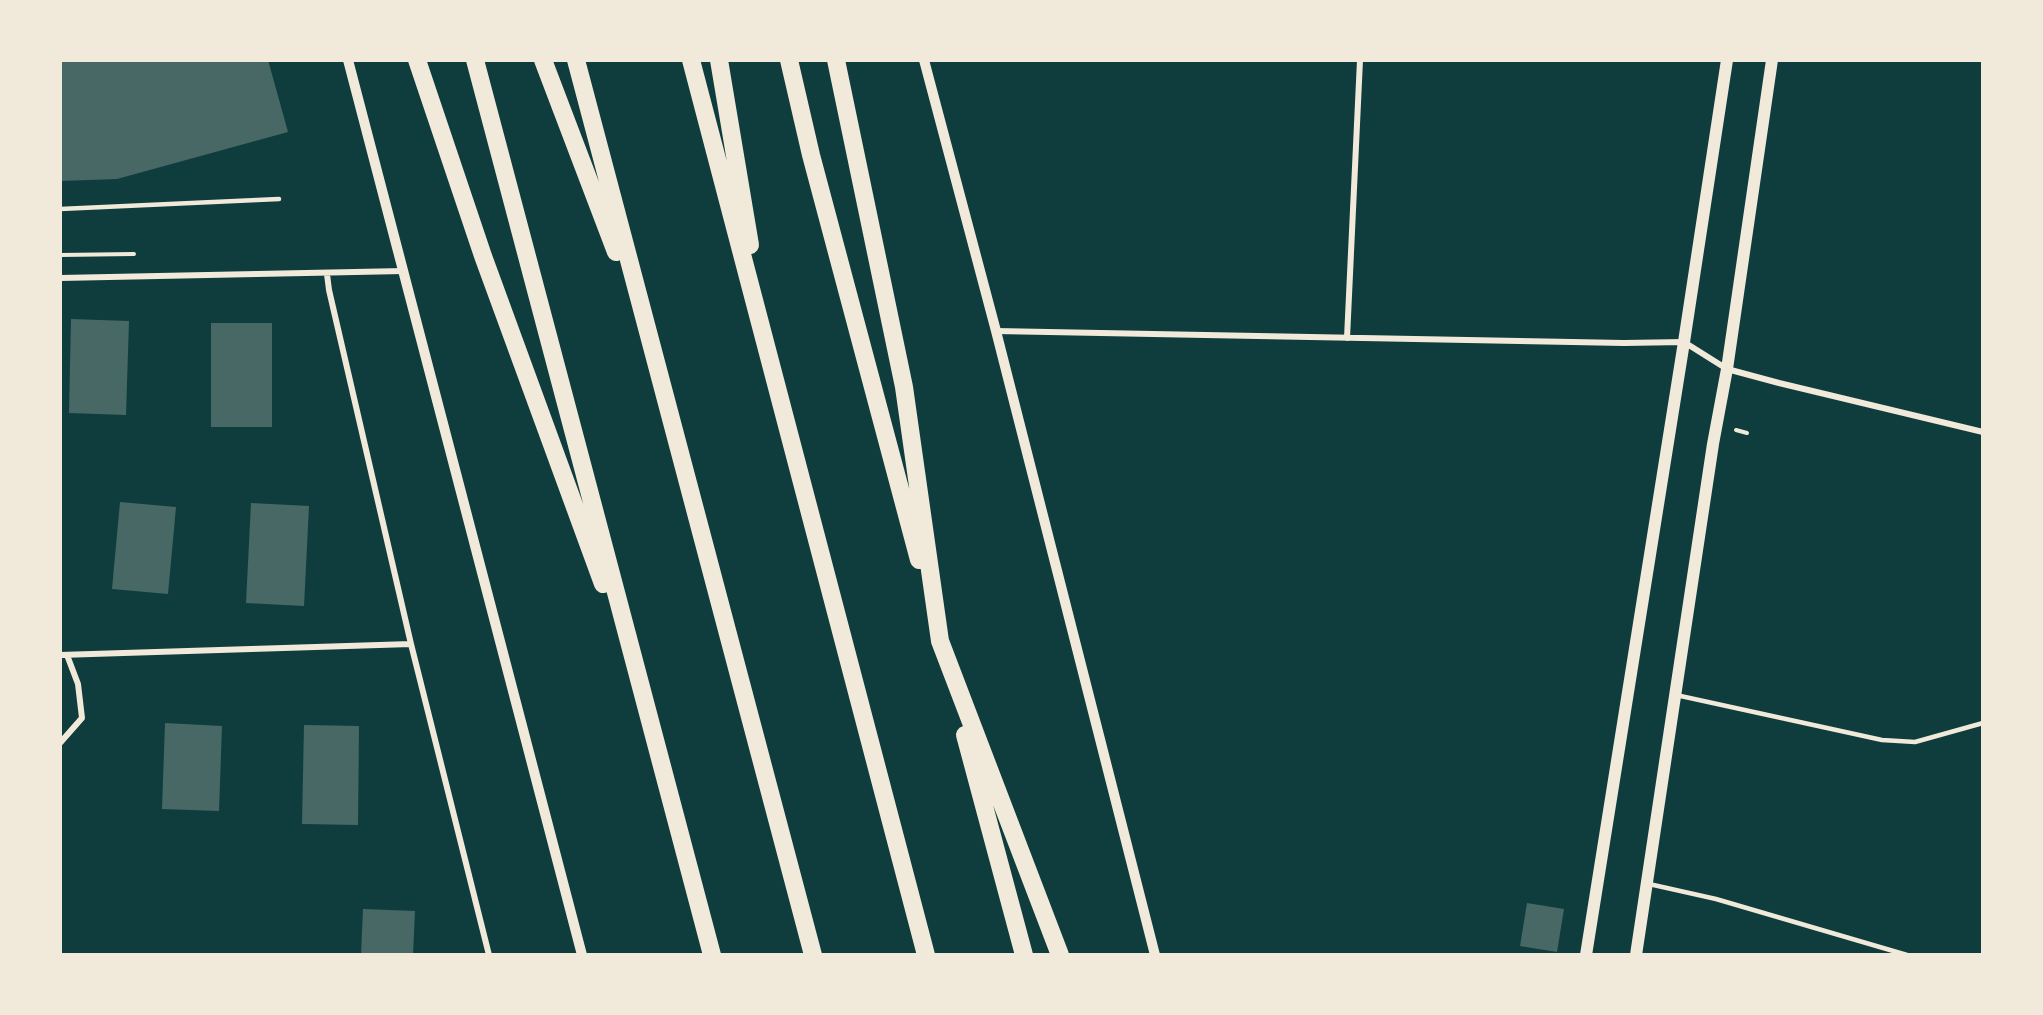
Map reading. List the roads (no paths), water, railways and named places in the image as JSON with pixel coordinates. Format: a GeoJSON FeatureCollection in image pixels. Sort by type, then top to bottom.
{"type":"FeatureCollection","features":[{"type":"Feature","properties":{"kind":"highway"},"geometry":{"type":"LineString","coordinates":[[417,60],[483,256],[643,693]]}},
{"type":"Feature","properties":{"kind":"highway"},"geometry":{"type":"LineString","coordinates":[[475,60],[712,955]]}},
{"type":"Feature","properties":{"kind":"highway"},"geometry":{"type":"LineString","coordinates":[[543,60],[651,342]]}},
{"type":"Feature","properties":{"kind":"highway"},"geometry":{"type":"LineString","coordinates":[[576,60],[813,955]]}},
{"type":"Feature","properties":{"kind":"highway"},"geometry":{"type":"LineString","coordinates":[[691,60],[926,955]]}},
{"type":"Feature","properties":{"kind":"highway"},"geometry":{"type":"LineString","coordinates":[[719,60],[770,362]]}},
{"type":"Feature","properties":{"kind":"highway"},"geometry":{"type":"LineString","coordinates":[[789,60],[811,155],[1024,955]]}},
{"type":"Feature","properties":{"kind":"highway"},"geometry":{"type":"LineString","coordinates":[[836,60],[904,387],[940,641],[1060,955]]}},
{"type":"Feature","properties":{"kind":"main road"},"geometry":{"type":"LineString","coordinates":[[1586,955],[1727,60]]}},
{"type":"Feature","properties":{"kind":"main road"},"geometry":{"type":"LineString","coordinates":[[1636,955],[1713,444],[1727,369],[1772,60]]}},
{"type":"Feature","properties":{"kind":"street"},"geometry":{"type":"LineString","coordinates":[[348,60],[582,955]]}},
{"type":"Feature","properties":{"kind":"street"},"geometry":{"type":"LineString","coordinates":[[924,60],[996,331],[1155,955]]}},
{"type":"Feature","properties":{"kind":"street"},"geometry":{"type":"LineString","coordinates":[[1347,338],[1360,60]]}},
{"type":"Feature","properties":{"kind":"street"},"geometry":{"type":"LineString","coordinates":[[60,278],[405,271]]}},
{"type":"Feature","properties":{"kind":"street"},"geometry":{"type":"LineString","coordinates":[[327,274],[411,644],[489,955]]}},
{"type":"Feature","properties":{"kind":"street"},"geometry":{"type":"LineString","coordinates":[[996,331],[1624,343],[1684,342],[1727,369],[1779,384],[1983,432]]}},
{"type":"Feature","properties":{"kind":"street"},"geometry":{"type":"LineString","coordinates":[[60,743],[82,718],[78,684],[63,655],[411,644]]}},
{"type":"Feature","properties":{"kind":"lane"},"geometry":{"type":"LineString","coordinates":[[60,209],[279,199]]}},
{"type":"Feature","properties":{"kind":"lane"},"geometry":{"type":"LineString","coordinates":[[1676,695],[1882,740],[1915,742],[1983,723]]}},
{"type":"Feature","properties":{"kind":"lane"},"geometry":{"type":"LineString","coordinates":[[1647,883],[1716,899],[1907,955]]}}]}
